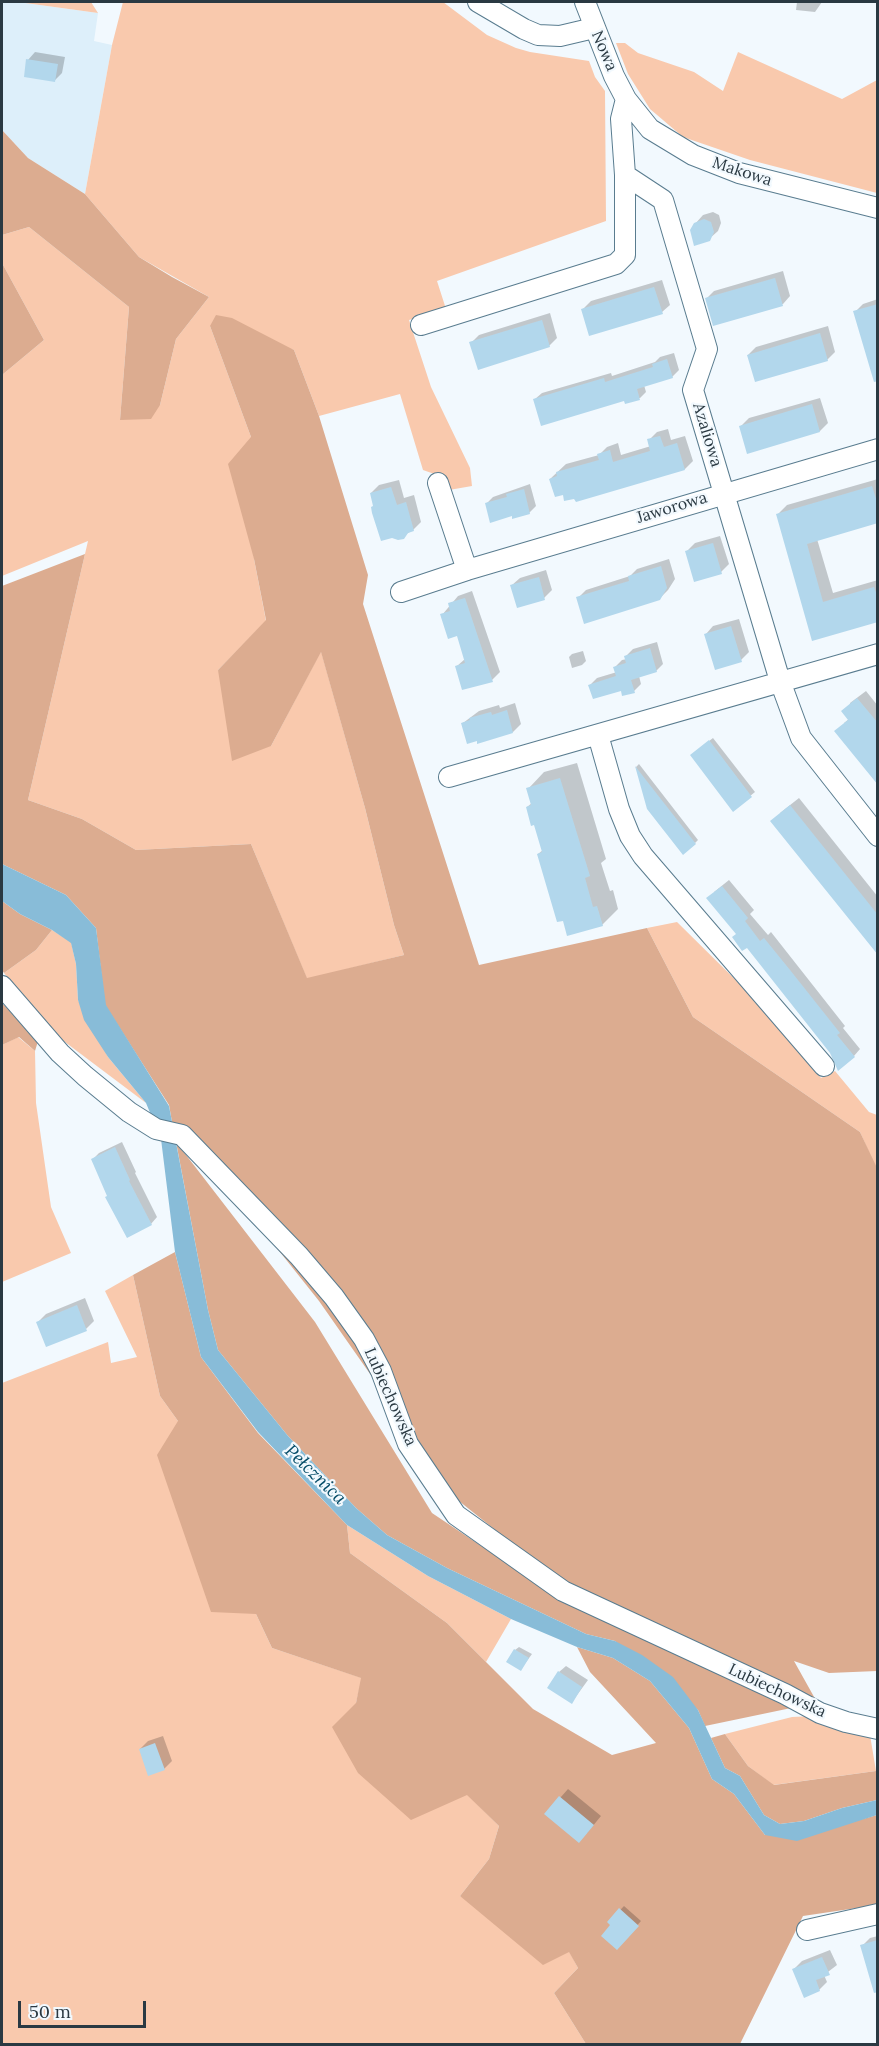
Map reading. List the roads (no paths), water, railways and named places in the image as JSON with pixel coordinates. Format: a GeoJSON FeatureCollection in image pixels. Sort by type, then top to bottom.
{"type":"FeatureCollection","features":[{"type":"Feature","properties":{"kind":"street"},"geometry":{"type":"LineString","coordinates":[[478,2],[524,29],[538,34],[560,36],[594,28]]}},
{"type":"Feature","properties":{"kind":"street","name":"Nowa"},"geometry":{"type":"LineString","coordinates":[[585,2],[594,28],[626,99]]}},
{"type":"Feature","properties":{"kind":"street"},"geometry":{"type":"LineString","coordinates":[[422,325],[616,264],[625,255],[625,175],[621,119],[626,99]]}},
{"type":"Feature","properties":{"kind":"street","name":"Makowa"},"geometry":{"type":"LineString","coordinates":[[626,99],[650,129],[693,155],[739,173],[878,208]]}},
{"type":"Feature","properties":{"kind":"street","name":"Azaliowa"},"geometry":{"type":"LineString","coordinates":[[625,175],[663,200],[707,349],[693,390],[780,681],[801,738],[878,836]]}},
{"type":"Feature","properties":{"kind":"street","name":"Jaworowa"},"geometry":{"type":"LineString","coordinates":[[401,592],[466,570],[725,492],[878,449]]}},
{"type":"Feature","properties":{"kind":"street"},"geometry":{"type":"LineString","coordinates":[[438,483],[466,570]]}},
{"type":"Feature","properties":{"kind":"street"},"geometry":{"type":"LineString","coordinates":[[449,777],[878,654]]}},
{"type":"Feature","properties":{"kind":"street"},"geometry":{"type":"LineString","coordinates":[[598,735],[619,809],[630,836],[643,856],[824,1066]]}},
{"type":"Feature","properties":{"kind":"street","name":"Lubiechowska"},"geometry":{"type":"LineString","coordinates":[[2,986],[60,1053],[77,1069],[129,1112],[156,1129],[182,1135],[299,1256],[364,1339],[381,1371],[408,1444],[456,1515],[563,1591],[785,1694],[820,1713],[878,1729]]}},
{"type":"Feature","properties":{"kind":"street"},"geometry":{"type":"LineString","coordinates":[[807,1930],[878,1914]]}},
{"type":"Feature","properties":{"kind":"water","name":"Pełcznica"},"geometry":{"type":"Polygon","coordinates":[[[2,864],[66,895],[96,928],[106,1005],[169,1106],[208,1310],[218,1350],[288,1436],[356,1508],[387,1535],[447,1568],[586,1634],[615,1641],[642,1655],[673,1677],[698,1710],[725,1768],[740,1776],[764,1815],[780,1824],[804,1821],[842,1808],[877,1800],[877,1815],[797,1841],[765,1835],[734,1794],[712,1779],[689,1728],[650,1681],[613,1658],[577,1647],[511,1619],[428,1576],[347,1525],[258,1432],[201,1357],[175,1252],[161,1139],[146,1103],[108,1057],[84,1020],[78,1000],[76,964],[71,943],[2,901],[2,864]]]}}]}
